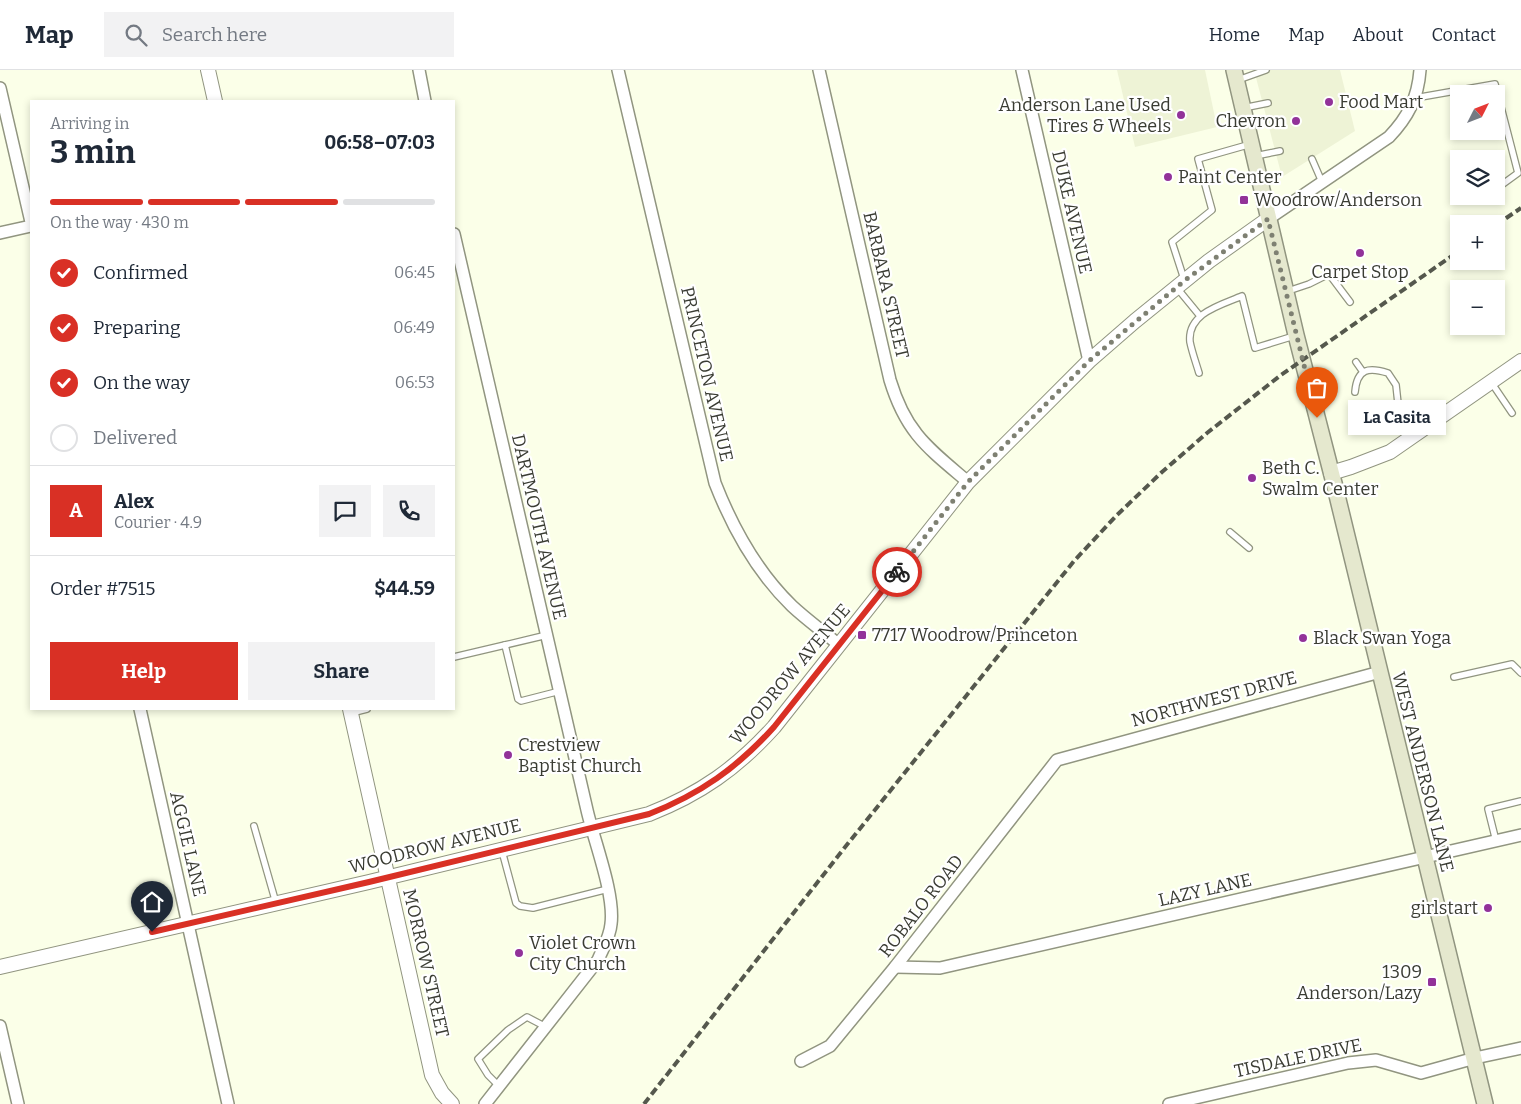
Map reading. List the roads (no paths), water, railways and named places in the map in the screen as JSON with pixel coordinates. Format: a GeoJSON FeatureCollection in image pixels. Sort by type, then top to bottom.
{"type":"FeatureCollection","features":[{"type":"Feature","properties":{"kind":"main road","name":"WEST ANDERSON LANE"},"geometry":{"type":"LineString","coordinates":[[1235,75],[1296,335],[1485,1104]]}},
{"type":"Feature","properties":{"kind":"street"},"geometry":{"type":"LineString","coordinates":[[208,70],[215,100]]}},
{"type":"Feature","properties":{"kind":"street"},"geometry":{"type":"LineString","coordinates":[[419,70],[425,100]]}},
{"type":"Feature","properties":{"kind":"street","name":"PRINCETON AVENUE"},"geometry":{"type":"LineString","coordinates":[[618,70],[715,483],[734,527],[760,569],[793,606],[839,645]]}},
{"type":"Feature","properties":{"kind":"street","name":"BARBARA STREET"},"geometry":{"type":"LineString","coordinates":[[819,70],[896,401],[906,421],[918,438],[968,482]]}},
{"type":"Feature","properties":{"kind":"street","name":"DUKE AVENUE"},"geometry":{"type":"LineString","coordinates":[[1022,70],[1089,361]]}},
{"type":"Feature","properties":{"kind":"street"},"geometry":{"type":"LineString","coordinates":[[1268,219],[1389,136],[1409,113],[1419,84],[1420,70]]}},
{"type":"Feature","properties":{"kind":"street"},"geometry":{"type":"LineString","coordinates":[[0,88],[30,220]]}},
{"type":"Feature","properties":{"kind":"street","name":"WOODROW AVENUE"},"geometry":{"type":"LineString","coordinates":[[0,967],[649,814],[691,796],[728,772],[758,745],[968,482],[1089,361],[1180,284],[1268,219]]}},
{"type":"Feature","properties":{"kind":"street"},"geometry":{"type":"LineString","coordinates":[[0,233],[30,224]]}},
{"type":"Feature","properties":{"kind":"street","name":"DARTMOUTH AVENUE"},"geometry":{"type":"LineString","coordinates":[[455,238],[591,827],[608,889],[611,923],[598,960],[485,1104]]}},
{"type":"Feature","properties":{"kind":"street"},"geometry":{"type":"LineString","coordinates":[[1331,473],[1390,452],[1521,361]]}},
{"type":"Feature","properties":{"kind":"street","name":"NORTHWEST DRIVE"},"geometry":{"type":"LineString","coordinates":[[1057,760],[1380,672]]}},
{"type":"Feature","properties":{"kind":"street","name":"AGGIE LANE"},"geometry":{"type":"LineString","coordinates":[[140,710],[228,1104]]}},
{"type":"Feature","properties":{"kind":"street","name":"MORROW STREET"},"geometry":{"type":"LineString","coordinates":[[351,711],[432,1075],[452,1104]]}},
{"type":"Feature","properties":{"kind":"street","name":"ROBALO ROAD"},"geometry":{"type":"LineString","coordinates":[[801,1061],[830,1046],[895,967],[1057,760]]}},
{"type":"Feature","properties":{"kind":"street","name":"LAZY LANE"},"geometry":{"type":"LineString","coordinates":[[895,967],[940,968],[1521,835]]}},
{"type":"Feature","properties":{"kind":"street"},"geometry":{"type":"LineString","coordinates":[[0,1026],[18,1104]]}},
{"type":"Feature","properties":{"kind":"street","name":"TISDALE DRIVE"},"geometry":{"type":"LineString","coordinates":[[1169,1104],[1348,1063],[1376,1060],[1421,1074],[1475,1058],[1521,1048]]}},
{"type":"Feature","properties":{"kind":"lane"},"geometry":{"type":"LineString","coordinates":[[1235,75],[1266,70]]}},
{"type":"Feature","properties":{"kind":"lane"},"geometry":{"type":"LineString","coordinates":[[1415,98],[1495,84],[1518,172],[1505,182]]}},
{"type":"Feature","properties":{"kind":"lane"},"geometry":{"type":"LineString","coordinates":[[1243,108],[1268,103]]}},
{"type":"Feature","properties":{"kind":"lane"},"geometry":{"type":"LineString","coordinates":[[1200,316],[1180,284],[1172,242],[1212,210],[1198,159],[1253,150],[1280,151]]}},
{"type":"Feature","properties":{"kind":"lane"},"geometry":{"type":"LineString","coordinates":[[1312,159],[1322,182]]}},
{"type":"Feature","properties":{"kind":"lane"},"geometry":{"type":"LineString","coordinates":[[1286,291],[1309,284],[1329,274],[1350,302]]}},
{"type":"Feature","properties":{"kind":"lane"},"geometry":{"type":"LineString","coordinates":[[1199,373],[1190,343],[1190,332],[1193,325],[1200,316],[1242,296],[1255,348],[1296,335]]}},
{"type":"Feature","properties":{"kind":"lane"},"geometry":{"type":"LineString","coordinates":[[1356,362],[1363,372]]}},
{"type":"Feature","properties":{"kind":"lane"},"geometry":{"type":"LineString","coordinates":[[1354,392],[1355,384],[1363,372],[1373,368],[1388,373],[1396,385],[1400,422],[1410,438]]}},
{"type":"Feature","properties":{"kind":"lane"},"geometry":{"type":"LineString","coordinates":[[1491,382],[1512,413]]}},
{"type":"Feature","properties":{"kind":"lane"},"geometry":{"type":"LineString","coordinates":[[1359,409],[1370,417],[1400,422]]}},
{"type":"Feature","properties":{"kind":"lane"},"geometry":{"type":"LineString","coordinates":[[1230,532],[1249,548]]}},
{"type":"Feature","properties":{"kind":"lane"},"geometry":{"type":"LineString","coordinates":[[455,657],[546,635]]}},
{"type":"Feature","properties":{"kind":"lane"},"geometry":{"type":"LineString","coordinates":[[505,645],[518,699],[521,701],[560,691]]}},
{"type":"Feature","properties":{"kind":"lane"},"geometry":{"type":"LineString","coordinates":[[1454,677],[1512,664],[1521,673]]}},
{"type":"Feature","properties":{"kind":"lane"},"geometry":{"type":"LineString","coordinates":[[1496,841],[1488,809],[1521,801]]}},
{"type":"Feature","properties":{"kind":"lane"},"geometry":{"type":"LineString","coordinates":[[254,826],[276,903]]}},
{"type":"Feature","properties":{"kind":"lane"},"geometry":{"type":"LineString","coordinates":[[502,849],[516,903],[520,906],[533,908],[608,889]]}},
{"type":"Feature","properties":{"kind":"lane"},"geometry":{"type":"LineString","coordinates":[[499,1086],[488,1075],[478,1059],[508,1030],[527,1017],[546,1027]]}},
{"type":"Feature","properties":{"kind":"railway"},"geometry":{"type":"LineString","coordinates":[[1505,219],[1521,208]]}},
{"type":"Feature","properties":{"kind":"railway"},"geometry":{"type":"LineString","coordinates":[[644,1104],[842,851],[1074,561],[1117,515],[1207,433],[1281,375],[1450,257]]}},
{"type":"Feature","properties":{"kind":"place","name":"Food Mart"},"geometry":{"type":"Point","coordinates":[1329,102]}},
{"type":"Feature","properties":{"kind":"place","name":"Anderson Lane Used Tires & Wheels"},"geometry":{"type":"Point","coordinates":[1181,115]}},
{"type":"Feature","properties":{"kind":"place","name":"Chevron"},"geometry":{"type":"Point","coordinates":[1296,121]}},
{"type":"Feature","properties":{"kind":"place","name":"Paint Center"},"geometry":{"type":"Point","coordinates":[1168,177]}},
{"type":"Feature","properties":{"kind":"place","name":"Woodrow/Anderson"},"geometry":{"type":"Point","coordinates":[1244,200]}},
{"type":"Feature","properties":{"kind":"place","name":"Carpet Stop"},"geometry":{"type":"Point","coordinates":[1360,253]}},
{"type":"Feature","properties":{"kind":"place","name":"La Casita"},"geometry":{"type":"Point","coordinates":[1317,418]}},
{"type":"Feature","properties":{"kind":"place","name":"Beth C. Swalm Center"},"geometry":{"type":"Point","coordinates":[1252,478]}},
{"type":"Feature","properties":{"kind":"place","name":"7717 Woodrow/Princeton"},"geometry":{"type":"Point","coordinates":[862,635]}},
{"type":"Feature","properties":{"kind":"place","name":"Black Swan Yoga"},"geometry":{"type":"Point","coordinates":[1303,638]}},
{"type":"Feature","properties":{"kind":"place","name":"Crestview Baptist Church"},"geometry":{"type":"Point","coordinates":[508,755]}},
{"type":"Feature","properties":{"kind":"place","name":"girlstart"},"geometry":{"type":"Point","coordinates":[1488,908]}},
{"type":"Feature","properties":{"kind":"place","name":"Violet Crown City Church"},"geometry":{"type":"Point","coordinates":[519,953]}},
{"type":"Feature","properties":{"kind":"place","name":"1309 Anderson/Lazy"},"geometry":{"type":"Point","coordinates":[1432,982]}}]}
